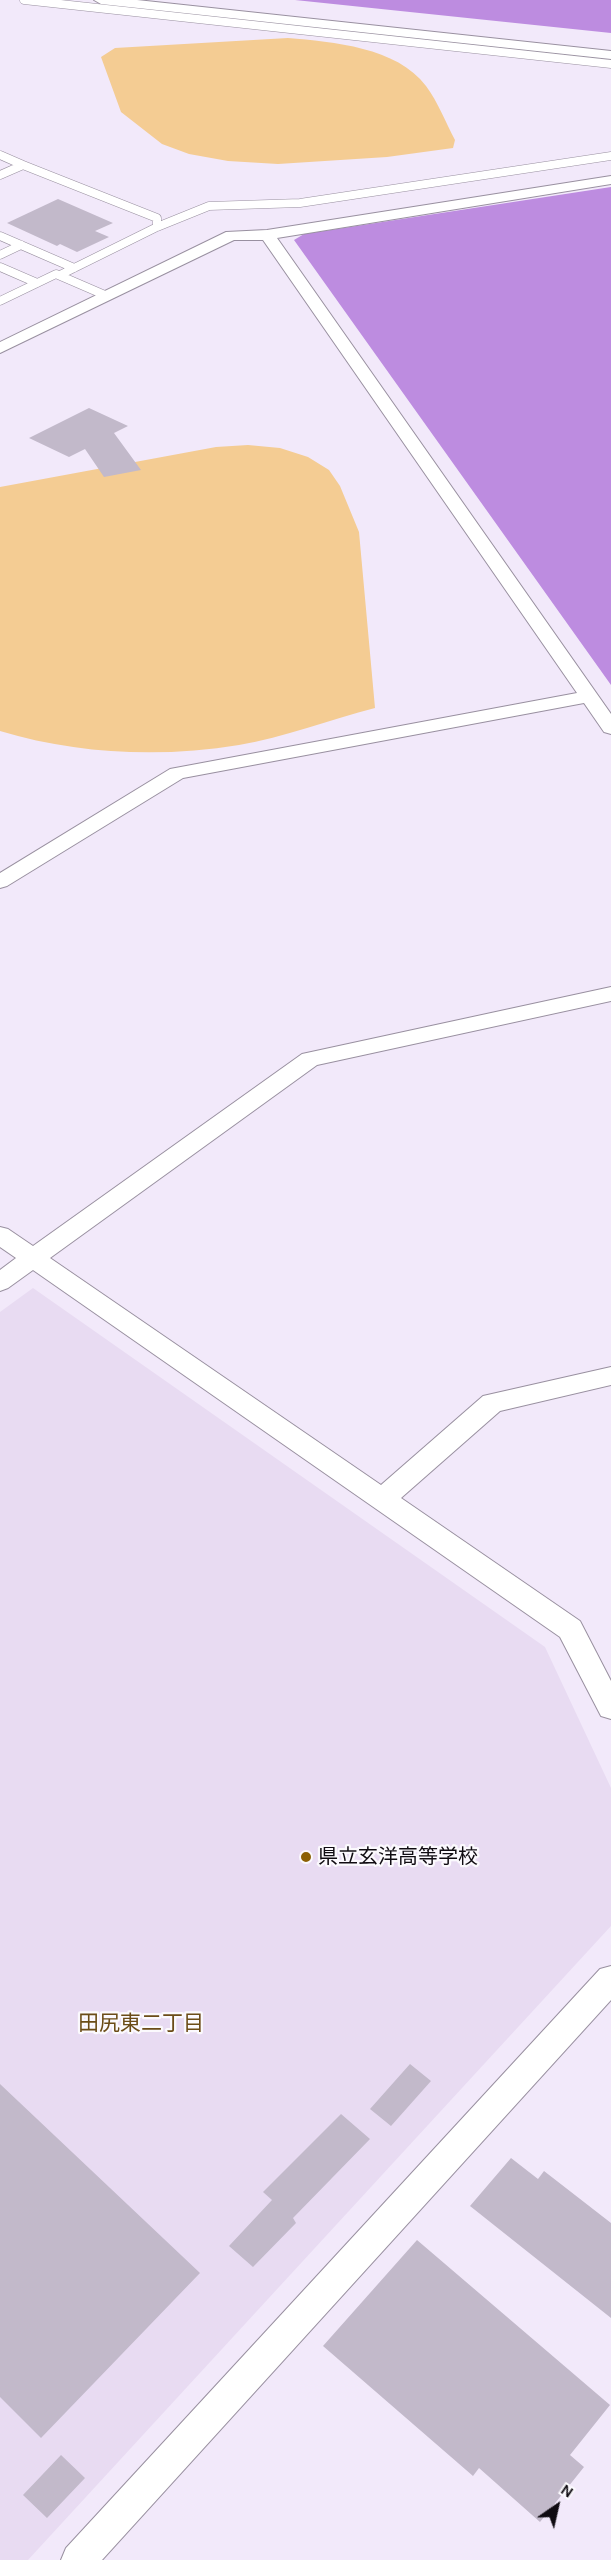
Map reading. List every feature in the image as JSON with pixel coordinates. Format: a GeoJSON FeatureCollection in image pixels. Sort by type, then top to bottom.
{"type":"FeatureCollection","features":[{"type":"Feature","properties":{"kind":"street"},"geometry":{"type":"LineString","coordinates":[[101,0],[611,55]]}},
{"type":"Feature","properties":{"kind":"street"},"geometry":{"type":"LineString","coordinates":[[226,0],[354,13]]}},
{"type":"Feature","properties":{"kind":"street"},"geometry":{"type":"LineString","coordinates":[[0,348],[231,235],[267,235],[611,180]]}},
{"type":"Feature","properties":{"kind":"street"},"geometry":{"type":"LineString","coordinates":[[267,235],[599,705],[611,728]]}},
{"type":"Feature","properties":{"kind":"street"},"geometry":{"type":"LineString","coordinates":[[0,882],[177,773],[599,705]]}},
{"type":"Feature","properties":{"kind":"street"},"geometry":{"type":"LineString","coordinates":[[0,1282],[310,1059],[611,994]]}},
{"type":"Feature","properties":{"kind":"street"},"geometry":{"type":"LineString","coordinates":[[0,1235],[570,1629],[611,1708]]}},
{"type":"Feature","properties":{"kind":"street"},"geometry":{"type":"LineString","coordinates":[[382,1499],[492,1403],[611,1376]]}},
{"type":"Feature","properties":{"kind":"street"},"geometry":{"type":"LineString","coordinates":[[78,2560],[611,1979]]}},
{"type":"Feature","properties":{"kind":"lane"},"geometry":{"type":"LineString","coordinates":[[24,0],[611,64]]}},
{"type":"Feature","properties":{"kind":"lane"},"geometry":{"type":"LineString","coordinates":[[0,155],[157,218],[158,227]]}},
{"type":"Feature","properties":{"kind":"lane"},"geometry":{"type":"LineString","coordinates":[[60,275],[158,227],[209,206],[300,203],[611,156]]}},
{"type":"Feature","properties":{"kind":"lane"},"geometry":{"type":"LineString","coordinates":[[0,175],[23,165]]}},
{"type":"Feature","properties":{"kind":"lane"},"geometry":{"type":"LineString","coordinates":[[0,236],[74,268]]}},
{"type":"Feature","properties":{"kind":"lane"},"geometry":{"type":"LineString","coordinates":[[0,255],[21,245]]}},
{"type":"Feature","properties":{"kind":"lane"},"geometry":{"type":"LineString","coordinates":[[0,267],[37,283]]}},
{"type":"Feature","properties":{"kind":"lane"},"geometry":{"type":"LineString","coordinates":[[0,301],[56,274],[107,296]]}},
{"type":"Feature","properties":{"kind":"shaded area"},"geometry":{"type":"Polygon","coordinates":[[[295,0],[611,0],[611,33],[295,0]]]}},
{"type":"Feature","properties":{"kind":"shaded area"},"geometry":{"type":"Polygon","coordinates":[[[288,38],[363,49],[399,63],[414,73],[426,86],[438,106],[455,140],[453,148],[387,157],[278,164],[228,161],[189,154],[162,144],[121,112],[101,57],[115,48],[288,38]]]}},
{"type":"Feature","properties":{"kind":"shaded area"},"geometry":{"type":"Polygon","coordinates":[[[611,187],[611,685],[294,240],[304,234],[611,187]]]}},
{"type":"Feature","properties":{"kind":"shaded area"},"geometry":{"type":"Polygon","coordinates":[[[248,445],[280,448],[308,457],[329,470],[340,486],[359,532],[375,708],[256,742],[179,752],[118,752],[88,749],[58,745],[0,731],[0,487],[216,447],[248,445]]]}},
{"type":"Feature","properties":{"kind":"shaded area","name":"県立玄洋高等学校"},"geometry":{"type":"Polygon","coordinates":[[[33,1288],[545,1647],[611,1788],[611,1926],[28,2560],[0,2560],[0,1312],[33,1288]]]}},
{"type":"Feature","properties":{"kind":"building"},"geometry":{"type":"Polygon","coordinates":[[[58,199],[113,223],[95,231],[109,237],[77,252],[60,244],[57,246],[7,223],[58,199]]]}},
{"type":"Feature","properties":{"kind":"building"},"geometry":{"type":"Polygon","coordinates":[[[89,408],[128,426],[114,433],[141,470],[104,477],[85,449],[69,457],[29,438],[89,408]]]}},
{"type":"Feature","properties":{"kind":"building"},"geometry":{"type":"Polygon","coordinates":[[[410,2064],[431,2081],[391,2126],[370,2109],[410,2064]]]}},
{"type":"Feature","properties":{"kind":"building"},"geometry":{"type":"Polygon","coordinates":[[[0,2084],[200,2273],[41,2438],[0,2397],[0,2084]]]}},
{"type":"Feature","properties":{"kind":"building"},"geometry":{"type":"Polygon","coordinates":[[[341,2114],[370,2139],[293,2218],[296,2223],[253,2267],[229,2246],[272,2200],[263,2192],[341,2114]]]}},
{"type":"Feature","properties":{"kind":"building"},"geometry":{"type":"Polygon","coordinates":[[[511,2158],[538,2179],[544,2171],[611,2223],[611,2318],[470,2206],[511,2158]]]}},
{"type":"Feature","properties":{"kind":"building"},"geometry":{"type":"Polygon","coordinates":[[[417,2240],[610,2405],[570,2455],[584,2467],[540,2522],[479,2468],[473,2476],[323,2346],[417,2240]]]}},
{"type":"Feature","properties":{"kind":"building"},"geometry":{"type":"Polygon","coordinates":[[[61,2455],[85,2478],[47,2518],[23,2495],[61,2455]]]}},
{"type":"Feature","properties":{"kind":"place","name":"県立玄洋高等学校"},"geometry":{"type":"Point","coordinates":[306,1857]}},
{"type":"Feature","properties":{"kind":"district","name":"田尻東二丁目"},"geometry":{"type":"Point","coordinates":[141,2024]}}]}
